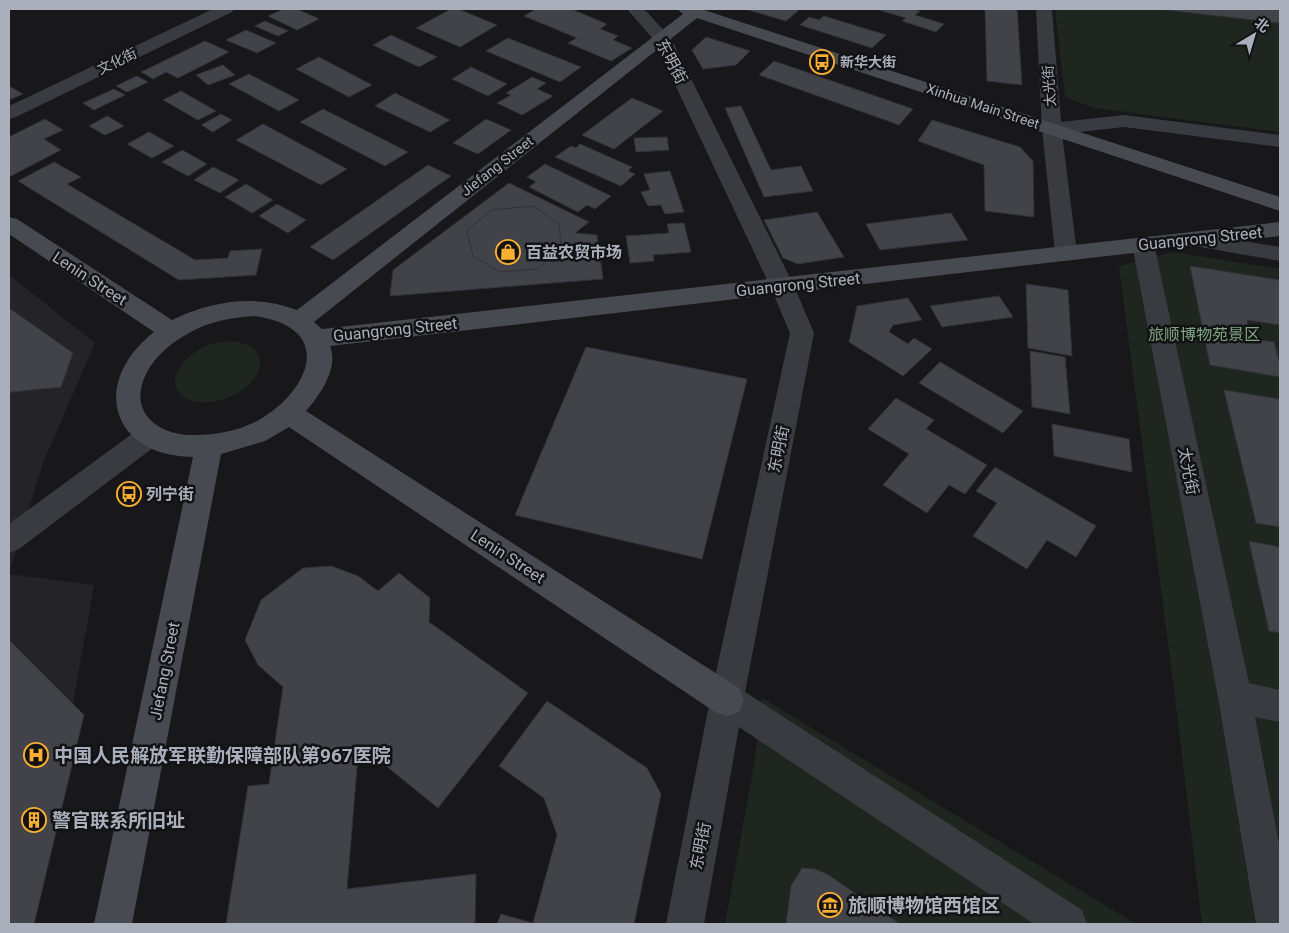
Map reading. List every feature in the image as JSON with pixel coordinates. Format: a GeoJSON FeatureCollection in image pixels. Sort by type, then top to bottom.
{"type":"FeatureCollection","features":[{"type":"Feature","properties":{"kind":"street","name":"文化街"},"geometry":{"type":"LineString","coordinates":[[9,113],[226,9]]}},
{"type":"Feature","properties":{"kind":"street","name":"东明街"},"geometry":{"type":"LineString","coordinates":[[635,9],[662,38],[782,286],[802,333],[727,700],[685,924]]}},
{"type":"Feature","properties":{"kind":"street","name":"太光街"},"geometry":{"type":"LineString","coordinates":[[1044,9],[1052,129],[1066,253]]}},
{"type":"Feature","properties":{"kind":"street","name":"Jiefang Street"},"geometry":{"type":"LineString","coordinates":[[307,330],[662,38],[690,10]]}},
{"type":"Feature","properties":{"kind":"street","name":"Xinhua Main Street"},"geometry":{"type":"LineString","coordinates":[[690,10],[1280,204]]}},
{"type":"Feature","properties":{"kind":"street"},"geometry":{"type":"LineString","coordinates":[[1052,129],[1124,121],[1280,141]]}},
{"type":"Feature","properties":{"kind":"street","name":"Lenin Street"},"geometry":{"type":"LineString","coordinates":[[9,224],[172,332]]}},
{"type":"Feature","properties":{"kind":"street","name":"Guangrong Street"},"geometry":{"type":"LineString","coordinates":[[307,330],[782,286],[1280,229]]}},
{"type":"Feature","properties":{"kind":"street"},"geometry":{"type":"LineString","coordinates":[[1191,239],[1280,254]]}},
{"type":"Feature","properties":{"kind":"street","name":"太光街"},"geometry":{"type":"LineString","coordinates":[[1143,244],[1235,697],[1275,924]]}},
{"type":"Feature","properties":{"kind":"street"},"geometry":{"type":"LineString","coordinates":[[254,308],[279,312],[307,330],[320,355],[317,375],[307,394],[289,413],[266,429],[238,440],[209,447],[176,446],[149,436],[132,419],[126,397],[132,374],[148,351],[172,332],[198,318],[226,310],[254,308]]}},
{"type":"Feature","properties":{"kind":"street","name":"Lenin Street"},"geometry":{"type":"LineString","coordinates":[[289,413],[727,700]]}},
{"type":"Feature","properties":{"kind":"street"},"geometry":{"type":"LineString","coordinates":[[9,540],[149,436]]}},
{"type":"Feature","properties":{"kind":"street","name":"Jiefang Street"},"geometry":{"type":"LineString","coordinates":[[113,924],[209,447]]}},
{"type":"Feature","properties":{"kind":"street"},"geometry":{"type":"LineString","coordinates":[[1235,697],[1280,706]]}},
{"type":"Feature","properties":{"kind":"street"},"geometry":{"type":"LineString","coordinates":[[727,700],[1068,924]]}},
{"type":"Feature","properties":{"kind":"shaded area"},"geometry":{"type":"Polygon","coordinates":[[[9,275],[95,343],[43,463],[9,573],[9,275]]]}},
{"type":"Feature","properties":{"kind":"shaded area","name":"中国人民解放军联勤保障部队第967医院"},"geometry":{"type":"Polygon","coordinates":[[[9,574],[94,585],[34,924],[9,924],[9,574]]]}},
{"type":"Feature","properties":{"kind":"green space"},"geometry":{"type":"Polygon","coordinates":[[[1055,9],[1280,9],[1280,132],[1094,108],[1065,97],[1055,9]]]}},
{"type":"Feature","properties":{"kind":"green space","name":"旅顺博物苑景区"},"geometry":{"type":"Polygon","coordinates":[[[1174,252],[1280,269],[1280,924],[1202,924],[1175,697],[1119,266],[1174,252]]]}},
{"type":"Feature","properties":{"kind":"green space"},"geometry":{"type":"Polygon","coordinates":[[[232,341],[249,346],[257,352],[260,362],[255,378],[238,393],[214,402],[191,400],[182,395],[175,381],[180,366],[193,354],[206,346],[232,341]]]}},
{"type":"Feature","properties":{"kind":"green space"},"geometry":{"type":"Polygon","coordinates":[[[762,698],[1136,924],[725,924],[754,765],[762,698]]]}},
{"type":"Feature","properties":{"kind":"building"},"geometry":{"type":"Polygon","coordinates":[[[284,9],[297,9],[319,19],[297,30],[268,16],[284,9]]]}},
{"type":"Feature","properties":{"kind":"building"},"geometry":{"type":"Polygon","coordinates":[[[451,9],[458,9],[497,25],[460,47],[416,28],[451,9]]]}},
{"type":"Feature","properties":{"kind":"building"},"geometry":{"type":"Polygon","coordinates":[[[536,9],[571,9],[607,24],[600,29],[618,36],[613,40],[632,48],[611,61],[568,43],[577,38],[524,16],[536,9]]]}},
{"type":"Feature","properties":{"kind":"building"},"geometry":{"type":"Polygon","coordinates":[[[745,9],[795,9],[799,10],[786,21],[745,9]]]}},
{"type":"Feature","properties":{"kind":"building"},"geometry":{"type":"Polygon","coordinates":[[[876,9],[911,9],[920,11],[915,15],[944,24],[936,32],[902,21],[906,18],[876,9]]]}},
{"type":"Feature","properties":{"kind":"building"},"geometry":{"type":"Polygon","coordinates":[[[985,9],[1017,9],[1022,85],[987,81],[985,9]]]}},
{"type":"Feature","properties":{"kind":"building"},"geometry":{"type":"Polygon","coordinates":[[[1157,9],[1280,9],[1280,23],[1157,9]]]}},
{"type":"Feature","properties":{"kind":"building"},"geometry":{"type":"Polygon","coordinates":[[[824,16],[886,35],[872,48],[800,25],[809,17],[819,20],[824,16]]]}},
{"type":"Feature","properties":{"kind":"building"},"geometry":{"type":"Polygon","coordinates":[[[265,21],[288,31],[278,36],[255,26],[265,21]]]}},
{"type":"Feature","properties":{"kind":"building"},"geometry":{"type":"Polygon","coordinates":[[[246,30],[276,43],[257,53],[226,40],[246,30]]]}},
{"type":"Feature","properties":{"kind":"building"},"geometry":{"type":"Polygon","coordinates":[[[391,35],[437,57],[419,67],[373,45],[391,35]]]}},
{"type":"Feature","properties":{"kind":"building"},"geometry":{"type":"Polygon","coordinates":[[[706,37],[750,51],[736,65],[703,69],[692,50],[706,37]]]}},
{"type":"Feature","properties":{"kind":"building"},"geometry":{"type":"Polygon","coordinates":[[[508,38],[581,67],[560,82],[486,51],[508,38]]]}},
{"type":"Feature","properties":{"kind":"building"},"geometry":{"type":"Polygon","coordinates":[[[205,41],[229,52],[178,78],[166,72],[153,79],[141,72],[205,41]]]}},
{"type":"Feature","properties":{"kind":"building"},"geometry":{"type":"Polygon","coordinates":[[[319,57],[372,85],[349,97],[296,69],[319,57]]]}},
{"type":"Feature","properties":{"kind":"building"},"geometry":{"type":"Polygon","coordinates":[[[774,61],[913,109],[899,125],[759,75],[774,61]]]}},
{"type":"Feature","properties":{"kind":"building"},"geometry":{"type":"Polygon","coordinates":[[[223,65],[235,75],[208,85],[196,75],[223,65]]]}},
{"type":"Feature","properties":{"kind":"building"},"geometry":{"type":"Polygon","coordinates":[[[471,67],[507,84],[488,96],[452,79],[471,67]]]}},
{"type":"Feature","properties":{"kind":"building"},"geometry":{"type":"Polygon","coordinates":[[[249,74],[299,100],[279,111],[229,84],[249,74]]]}},
{"type":"Feature","properties":{"kind":"building"},"geometry":{"type":"Polygon","coordinates":[[[137,76],[148,82],[127,92],[116,86],[137,76]]]}},
{"type":"Feature","properties":{"kind":"building"},"geometry":{"type":"Polygon","coordinates":[[[532,77],[546,83],[537,89],[553,96],[522,115],[497,103],[511,95],[506,93],[532,77]]]}},
{"type":"Feature","properties":{"kind":"building"},"geometry":{"type":"Polygon","coordinates":[[[9,86],[23,94],[9,100],[9,86]]]}},
{"type":"Feature","properties":{"kind":"building"},"geometry":{"type":"Polygon","coordinates":[[[114,89],[125,95],[94,110],[83,103],[114,89]]]}},
{"type":"Feature","properties":{"kind":"building"},"geometry":{"type":"Polygon","coordinates":[[[181,91],[216,111],[198,120],[163,100],[181,91]]]}},
{"type":"Feature","properties":{"kind":"building"},"geometry":{"type":"Polygon","coordinates":[[[395,93],[450,120],[430,132],[375,106],[395,93]]]}},
{"type":"Feature","properties":{"kind":"building"},"geometry":{"type":"Polygon","coordinates":[[[632,98],[663,111],[614,149],[582,135],[632,98]]]}},
{"type":"Feature","properties":{"kind":"building"},"geometry":{"type":"Polygon","coordinates":[[[741,106],[771,170],[801,166],[813,191],[764,197],[725,108],[741,106]]]}},
{"type":"Feature","properties":{"kind":"building"},"geometry":{"type":"Polygon","coordinates":[[[323,109],[408,152],[385,166],[300,122],[323,109]]]}},
{"type":"Feature","properties":{"kind":"building"},"geometry":{"type":"Polygon","coordinates":[[[221,114],[232,120],[213,132],[201,125],[221,114]]]}},
{"type":"Feature","properties":{"kind":"building"},"geometry":{"type":"Polygon","coordinates":[[[107,116],[124,126],[105,135],[89,126],[107,116]]]}},
{"type":"Feature","properties":{"kind":"building"},"geometry":{"type":"Polygon","coordinates":[[[45,119],[63,130],[44,139],[61,150],[9,177],[9,137],[45,119]]]}},
{"type":"Feature","properties":{"kind":"building"},"geometry":{"type":"Polygon","coordinates":[[[486,119],[511,130],[478,154],[453,143],[486,119]]]}},
{"type":"Feature","properties":{"kind":"building"},"geometry":{"type":"Polygon","coordinates":[[[932,120],[1020,147],[1033,161],[1034,217],[985,211],[984,165],[918,141],[932,120]]]}},
{"type":"Feature","properties":{"kind":"building"},"geometry":{"type":"Polygon","coordinates":[[[263,124],[347,169],[321,185],[236,140],[263,124]]]}},
{"type":"Feature","properties":{"kind":"building"},"geometry":{"type":"Polygon","coordinates":[[[149,132],[174,146],[152,158],[127,144],[149,132]]]}},
{"type":"Feature","properties":{"kind":"building"},"geometry":{"type":"Polygon","coordinates":[[[667,137],[669,150],[636,152],[634,138],[667,137]]]}},
{"type":"Feature","properties":{"kind":"building"},"geometry":{"type":"Polygon","coordinates":[[[580,144],[632,167],[628,171],[635,174],[621,186],[555,157],[571,146],[576,148],[580,144]]]}},
{"type":"Feature","properties":{"kind":"building"},"geometry":{"type":"Polygon","coordinates":[[[182,150],[207,164],[188,176],[162,162],[182,150]]]}},
{"type":"Feature","properties":{"kind":"building"},"geometry":{"type":"Polygon","coordinates":[[[54,162],[81,177],[67,184],[195,260],[228,258],[230,251],[262,249],[256,275],[179,280],[18,181],[54,162]]]}},
{"type":"Feature","properties":{"kind":"building"},"geometry":{"type":"Polygon","coordinates":[[[545,164],[611,196],[595,209],[587,205],[578,212],[529,187],[536,182],[527,177],[545,164]]]}},
{"type":"Feature","properties":{"kind":"building"},"geometry":{"type":"Polygon","coordinates":[[[428,165],[451,176],[333,260],[310,247],[428,165]]]}},
{"type":"Feature","properties":{"kind":"building"},"geometry":{"type":"Polygon","coordinates":[[[213,167],[239,180],[220,193],[194,180],[213,167]]]}},
{"type":"Feature","properties":{"kind":"building"},"geometry":{"type":"Polygon","coordinates":[[[670,171],[684,212],[665,214],[661,205],[648,206],[641,192],[650,190],[644,174],[670,171]]]}},
{"type":"Feature","properties":{"kind":"building","name":"百益农贸市场"},"geometry":{"type":"Polygon","coordinates":[[[509,183],[589,222],[575,233],[597,235],[603,279],[390,296],[393,270],[509,183]]]}},
{"type":"Feature","properties":{"kind":"building"},"geometry":{"type":"Polygon","coordinates":[[[246,184],[273,200],[252,213],[225,197],[246,184]]]}},
{"type":"Feature","properties":{"kind":"building"},"geometry":{"type":"Polygon","coordinates":[[[277,204],[306,220],[288,233],[259,216],[277,204]]]}},
{"type":"Feature","properties":{"kind":"building"},"geometry":{"type":"Polygon","coordinates":[[[533,206],[559,224],[561,246],[538,269],[500,272],[473,256],[467,230],[492,210],[533,206]]]}},
{"type":"Feature","properties":{"kind":"building"},"geometry":{"type":"Polygon","coordinates":[[[817,212],[844,257],[798,264],[783,258],[764,220],[817,212]]]}},
{"type":"Feature","properties":{"kind":"building"},"geometry":{"type":"Polygon","coordinates":[[[951,213],[968,240],[880,250],[866,224],[951,213]]]}},
{"type":"Feature","properties":{"kind":"building"},"geometry":{"type":"Polygon","coordinates":[[[684,223],[691,252],[653,255],[654,261],[630,263],[626,236],[669,233],[667,224],[684,223]]]}},
{"type":"Feature","properties":{"kind":"building"},"geometry":{"type":"Polygon","coordinates":[[[1190,266],[1280,280],[1280,325],[1247,320],[1252,339],[1274,342],[1280,365],[1280,377],[1210,365],[1190,266]]]}},
{"type":"Feature","properties":{"kind":"building"},"geometry":{"type":"Polygon","coordinates":[[[1026,284],[1068,290],[1072,356],[1028,348],[1026,284]]]}},
{"type":"Feature","properties":{"kind":"building"},"geometry":{"type":"Polygon","coordinates":[[[999,296],[1013,317],[942,327],[930,306],[999,296]]]}},
{"type":"Feature","properties":{"kind":"building"},"geometry":{"type":"Polygon","coordinates":[[[908,298],[922,320],[893,325],[889,332],[908,344],[914,338],[932,349],[903,376],[849,342],[857,306],[908,298]]]}},
{"type":"Feature","properties":{"kind":"building"},"geometry":{"type":"Polygon","coordinates":[[[9,308],[73,353],[61,387],[12,392],[9,394],[9,308]]]}},
{"type":"Feature","properties":{"kind":"building"},"geometry":{"type":"Polygon","coordinates":[[[586,347],[747,379],[702,559],[515,515],[586,347]]]}},
{"type":"Feature","properties":{"kind":"building"},"geometry":{"type":"Polygon","coordinates":[[[1030,351],[1065,357],[1070,414],[1032,407],[1030,351]]]}},
{"type":"Feature","properties":{"kind":"building"},"geometry":{"type":"Polygon","coordinates":[[[940,362],[1023,411],[1003,433],[919,383],[940,362]]]}},
{"type":"Feature","properties":{"kind":"building"},"geometry":{"type":"Polygon","coordinates":[[[1224,390],[1280,399],[1280,527],[1256,523],[1224,390]]]}},
{"type":"Feature","properties":{"kind":"building"},"geometry":{"type":"Polygon","coordinates":[[[896,398],[934,420],[926,429],[987,465],[965,494],[949,485],[927,513],[883,485],[909,454],[868,429],[896,398]]]}},
{"type":"Feature","properties":{"kind":"building"},"geometry":{"type":"Polygon","coordinates":[[[1052,424],[1129,439],[1132,472],[1054,456],[1052,424]]]}},
{"type":"Feature","properties":{"kind":"building"},"geometry":{"type":"Polygon","coordinates":[[[995,467],[1096,526],[1076,557],[1047,540],[1027,569],[973,536],[997,503],[976,491],[995,467]]]}},
{"type":"Feature","properties":{"kind":"building"},"geometry":{"type":"Polygon","coordinates":[[[1249,541],[1280,547],[1280,633],[1269,631],[1249,541]]]}},
{"type":"Feature","properties":{"kind":"building"},"geometry":{"type":"Polygon","coordinates":[[[331,566],[358,576],[378,591],[399,573],[430,598],[429,622],[528,693],[438,808],[359,744],[347,889],[476,874],[475,924],[226,924],[248,786],[269,784],[283,687],[258,665],[245,640],[261,600],[303,568],[331,566]]]}},
{"type":"Feature","properties":{"kind":"building","name":"中国人民解放军联勤保障部队第967医院"},"geometry":{"type":"Polygon","coordinates":[[[9,640],[84,715],[34,924],[9,924],[9,640]]]}},
{"type":"Feature","properties":{"kind":"building"},"geometry":{"type":"Polygon","coordinates":[[[547,701],[647,768],[661,794],[634,924],[497,924],[501,914],[533,923],[557,835],[544,798],[499,766],[547,701]]]}},
{"type":"Feature","properties":{"kind":"building","name":"旅顺博物馆西馆区"},"geometry":{"type":"Polygon","coordinates":[[[802,868],[815,869],[827,874],[900,924],[786,924],[791,886],[802,868]]]}},
{"type":"Feature","properties":{"kind":"place","name":"新华大街"},"geometry":{"type":"Point","coordinates":[822,62]}},
{"type":"Feature","properties":{"kind":"place","name":"百益农贸市场"},"geometry":{"type":"Point","coordinates":[508,252]}},
{"type":"Feature","properties":{"kind":"place","name":"列宁街"},"geometry":{"type":"Point","coordinates":[129,494]}},
{"type":"Feature","properties":{"kind":"place","name":"中国人民解放军联勤保障部队第967医院"},"geometry":{"type":"Point","coordinates":[36,755]}},
{"type":"Feature","properties":{"kind":"place","name":"警官联系所旧址"},"geometry":{"type":"Point","coordinates":[34,820]}},
{"type":"Feature","properties":{"kind":"place","name":"旅顺博物馆西馆区"},"geometry":{"type":"Point","coordinates":[830,905]}}]}
